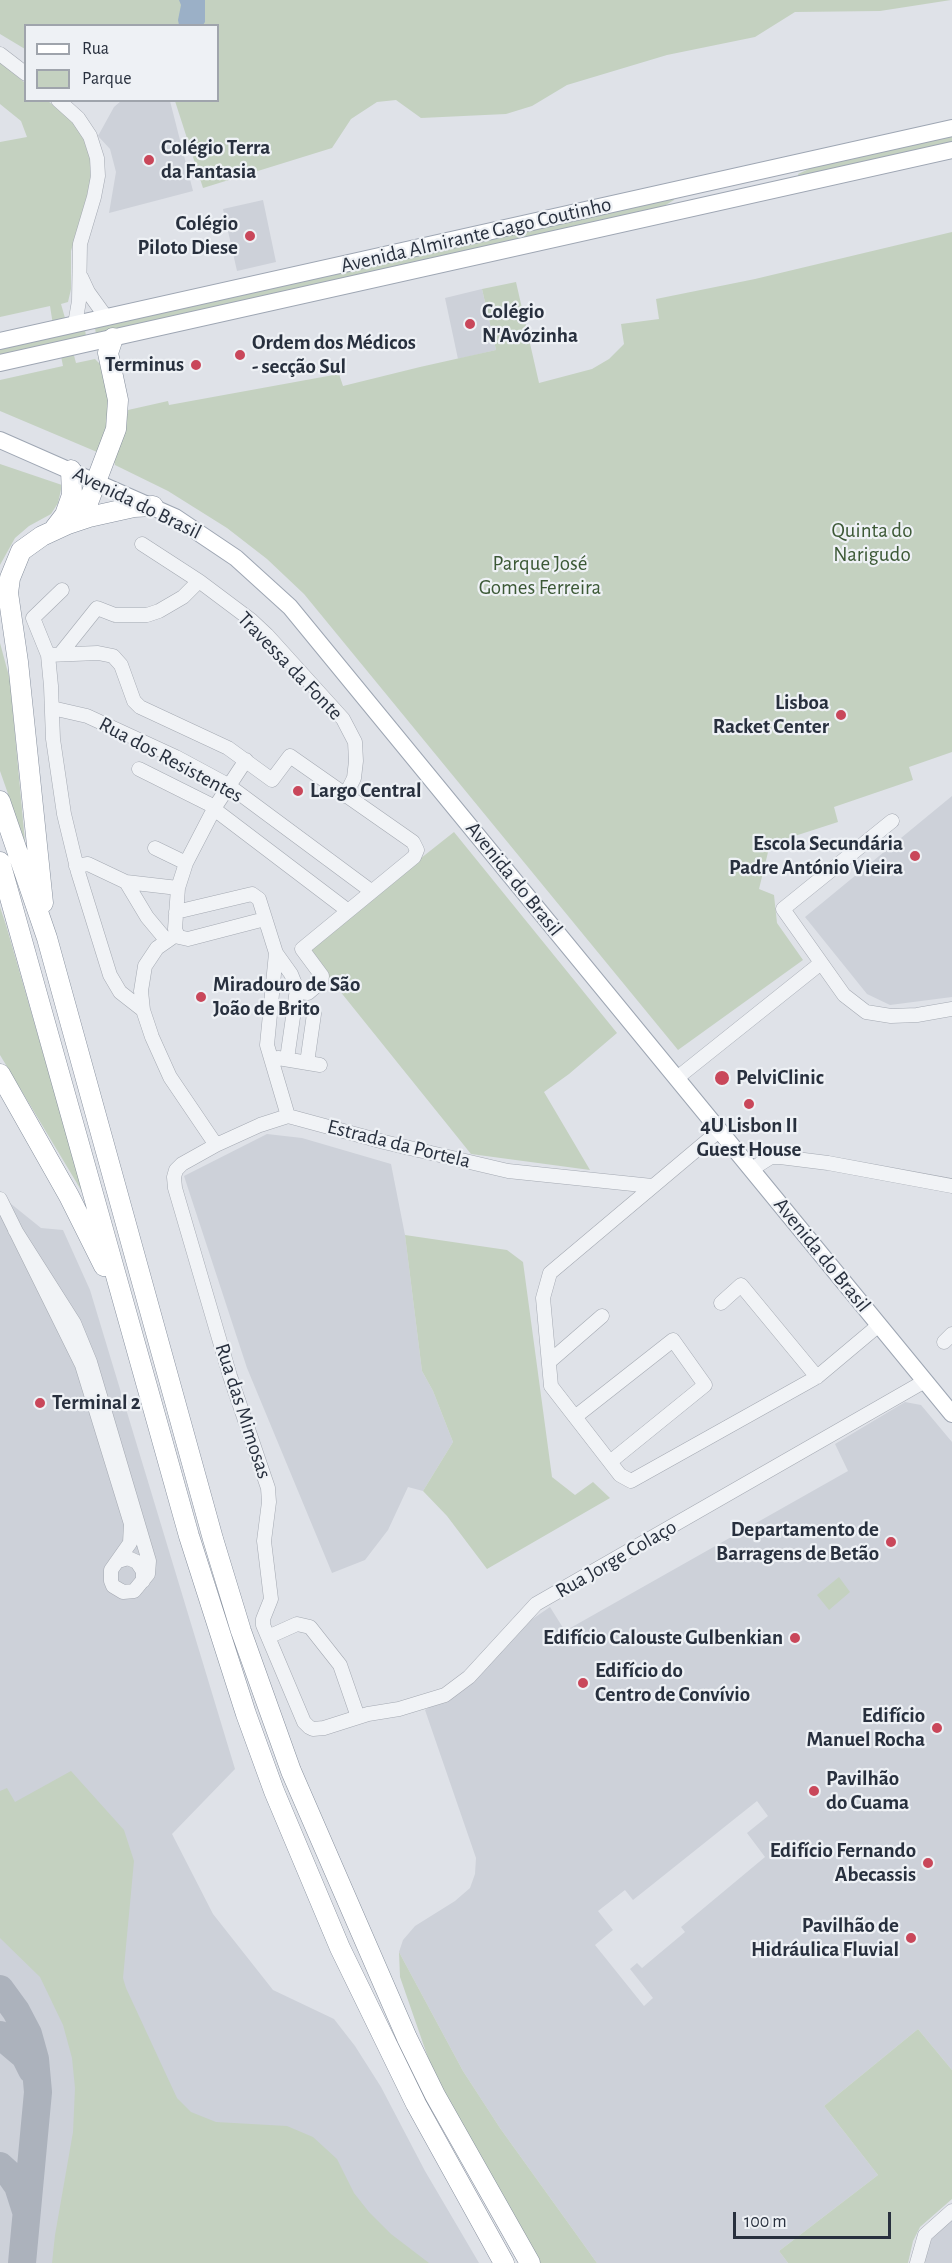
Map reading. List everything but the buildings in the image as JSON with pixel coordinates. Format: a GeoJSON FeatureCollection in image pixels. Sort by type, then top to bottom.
{"type":"FeatureCollection","features":[{"type":"Feature","properties":{"kind":"highway"},"geometry":{"type":"LineString","coordinates":[[61,527],[83,510],[113,438],[118,400],[108,353],[113,338]]}},
{"type":"Feature","properties":{"kind":"highway"},"geometry":{"type":"LineString","coordinates":[[61,527],[70,504],[73,484],[71,470]]}},
{"type":"Feature","properties":{"kind":"highway"},"geometry":{"type":"LineString","coordinates":[[47,938],[8,593],[10,578],[21,551],[31,542],[61,527],[118,510],[153,506]]}},
{"type":"Feature","properties":{"kind":"highway"},"geometry":{"type":"LineString","coordinates":[[0,616],[19,683]]}},
{"type":"Feature","properties":{"kind":"highway"},"geometry":{"type":"LineString","coordinates":[[0,801],[47,938],[213,1539],[242,1631],[293,1777],[406,2038],[435,2095],[530,2263]]}},
{"type":"Feature","properties":{"kind":"highway"},"geometry":{"type":"LineString","coordinates":[[0,862],[189,1536],[246,1714],[274,1791],[323,1909],[369,2009],[424,2120],[504,2263]]}},
{"type":"Feature","properties":{"kind":"highway"},"geometry":{"type":"LineString","coordinates":[[0,1074],[69,1196],[123,1306]]}},
{"type":"Feature","properties":{"kind":"main road","name":"Avenida Almirante Gago Coutinho"},"geometry":{"type":"LineString","coordinates":[[0,341],[952,128]]}},
{"type":"Feature","properties":{"kind":"main road","name":"Avenida Almirante Gago Coutinho"},"geometry":{"type":"LineString","coordinates":[[0,363],[952,150]]}},
{"type":"Feature","properties":{"kind":"main road"},"geometry":{"type":"LineString","coordinates":[[744,175],[750,195]]}},
{"type":"Feature","properties":{"kind":"main road"},"geometry":{"type":"LineString","coordinates":[[722,180],[727,201]]}},
{"type":"Feature","properties":{"kind":"main road","name":"Avenida do Brasil"},"geometry":{"type":"LineString","coordinates":[[0,440],[175,517],[216,543],[255,573],[290,607],[952,1414]]}},
{"type":"Feature","properties":{"kind":"street"},"geometry":{"type":"LineString","coordinates":[[0,54],[24,72]]}},
{"type":"Feature","properties":{"kind":"street"},"geometry":{"type":"LineString","coordinates":[[60,102],[78,118],[90,136],[98,158],[98,176],[94,197],[80,244],[75,324]]}},
{"type":"Feature","properties":{"kind":"street"},"geometry":{"type":"LineString","coordinates":[[79,272],[88,292],[106,317]]}},
{"type":"Feature","properties":{"kind":"street","name":"Travessa da Fonte"},"geometry":{"type":"LineString","coordinates":[[142,544],[199,581],[251,620],[267,634],[343,719],[355,741],[356,761],[354,778],[345,795]]}},
{"type":"Feature","properties":{"kind":"street"},"geometry":{"type":"LineString","coordinates":[[54,654],[97,608],[115,615],[147,615],[183,597],[199,581]]}},
{"type":"Feature","properties":{"kind":"street"},"geometry":{"type":"LineString","coordinates":[[62,590],[33,618],[54,654],[52,708],[57,777],[76,866],[110,975],[120,992],[144,1010]]}},
{"type":"Feature","properties":{"kind":"street"},"geometry":{"type":"LineString","coordinates":[[54,654],[98,652],[113,656],[121,665],[136,705],[228,748],[272,780],[290,756],[412,842],[417,850],[416,854],[302,949],[320,973],[321,982],[308,993],[299,992],[297,989]]}},
{"type":"Feature","properties":{"kind":"street","name":"Rua dos Resistentes"},"geometry":{"type":"LineString","coordinates":[[52,708],[87,716],[176,757],[228,785],[371,891]]}},
{"type":"Feature","properties":{"kind":"street"},"geometry":{"type":"LineString","coordinates":[[246,760],[228,785],[186,863],[178,888],[175,929],[172,937],[157,948],[146,966],[141,991],[152,1037],[170,1077],[216,1144],[288,1116],[269,1057],[267,1032],[276,953]]}},
{"type":"Feature","properties":{"kind":"street"},"geometry":{"type":"LineString","coordinates":[[140,769],[215,808],[347,910]]}},
{"type":"Feature","properties":{"kind":"street"},"geometry":{"type":"LineString","coordinates":[[892,821],[783,909],[844,995],[866,1012],[891,1016],[917,1016],[952,1010]]}},
{"type":"Feature","properties":{"kind":"street"},"geometry":{"type":"LineString","coordinates":[[155,848],[186,863]]}},
{"type":"Feature","properties":{"kind":"street"},"geometry":{"type":"LineString","coordinates":[[76,866],[88,864],[126,882],[178,888]]}},
{"type":"Feature","properties":{"kind":"street"},"geometry":{"type":"LineString","coordinates":[[126,882],[147,917],[172,937],[188,939],[264,919]]}},
{"type":"Feature","properties":{"kind":"street"},"geometry":{"type":"LineString","coordinates":[[176,912],[255,894],[259,899],[276,953],[291,974],[297,989],[287,1059]]}},
{"type":"Feature","properties":{"kind":"street"},"geometry":{"type":"LineString","coordinates":[[677,1078],[821,963]]}},
{"type":"Feature","properties":{"kind":"street"},"geometry":{"type":"LineString","coordinates":[[269,1057],[313,1064],[314,1014]]}},
{"type":"Feature","properties":{"kind":"street","name":"Estrada da Portela"},"geometry":{"type":"LineString","coordinates":[[288,1116],[384,1142],[508,1171],[652,1186]]}},
{"type":"Feature","properties":{"kind":"street"},"geometry":{"type":"LineString","coordinates":[[720,1130],[550,1273],[543,1298],[551,1386],[620,1475],[631,1481],[817,1377],[879,1325]]}},
{"type":"Feature","properties":{"kind":"street","name":"Rua das Mimosas"},"geometry":{"type":"LineString","coordinates":[[216,1144],[176,1170],[175,1188],[230,1376],[268,1488],[269,1502],[264,1541],[271,1599],[263,1618],[268,1637],[304,1722],[313,1729]]}},
{"type":"Feature","properties":{"kind":"street"},"geometry":{"type":"LineString","coordinates":[[752,1169],[771,1157],[780,1157],[809,1160],[952,1186]]}},
{"type":"Feature","properties":{"kind":"street"},"geometry":{"type":"LineString","coordinates":[[0,1199],[15,1230],[82,1365],[131,1524],[130,1543],[113,1565],[110,1575],[118,1590],[134,1591],[143,1581],[149,1569],[147,1552],[83,1343],[74,1323],[15,1230]]}},
{"type":"Feature","properties":{"kind":"street"},"geometry":{"type":"LineString","coordinates":[[721,1303],[741,1285],[817,1377]]}},
{"type":"Feature","properties":{"kind":"street"},"geometry":{"type":"LineString","coordinates":[[549,1362],[602,1316]]}},
{"type":"Feature","properties":{"kind":"street"},"geometry":{"type":"LineString","coordinates":[[575,1417],[673,1340],[705,1385],[610,1462]]}},
{"type":"Feature","properties":{"kind":"street","name":"Rua Jorge Colaço"},"geometry":{"type":"LineString","coordinates":[[313,1729],[399,1709],[445,1695],[469,1677],[536,1605],[925,1381]]}},
{"type":"Feature","properties":{"kind":"street"},"geometry":{"type":"LineString","coordinates":[[118,1561],[128,1558],[137,1562],[143,1571],[143,1581]]}},
{"type":"Feature","properties":{"kind":"street"},"geometry":{"type":"LineString","coordinates":[[268,1637],[297,1624],[310,1627],[340,1665],[358,1717]]}},
{"type":"Feature","properties":{"kind":"street"},"geometry":{"type":"LineString","coordinates":[[917,2263],[925,2235],[952,2211]]}},
{"type":"Feature","properties":{"kind":"shaded area","name":"Colégio Terra da Fantasia"},"geometry":{"type":"Polygon","coordinates":[[[120,102],[170,102],[193,191],[109,213],[116,172],[110,149],[98,136],[114,107],[120,102]]]}},
{"type":"Feature","properties":{"kind":"shaded area","name":"Colégio Piloto Diese"},"geometry":{"type":"Polygon","coordinates":[[[263,200],[276,262],[237,271],[223,209],[263,200]]]}},
{"type":"Feature","properties":{"kind":"shaded area","name":"Colégio N'Avózinha"},"geometry":{"type":"Polygon","coordinates":[[[482,289],[496,350],[458,359],[445,298],[482,289]]]}},
{"type":"Feature","properties":{"kind":"shaded area","name":"Escola Secundária Padre António Vieira"},"geometry":{"type":"Polygon","coordinates":[[[952,796],[952,997],[890,1005],[867,994],[805,917],[952,796]]]}},
{"type":"Feature","properties":{"kind":"shaded area"},"geometry":{"type":"Polygon","coordinates":[[[267,1134],[302,1138],[391,1164],[405,1235],[422,1371],[433,1391],[453,1442],[423,1491],[408,1487],[388,1530],[365,1560],[332,1573],[247,1368],[184,1176],[267,1134]]]}},
{"type":"Feature","properties":{"kind":"shaded area"},"geometry":{"type":"Polygon","coordinates":[[[0,1195],[41,1228],[63,1230],[90,1290],[235,1769],[172,1834],[213,1914],[273,1990],[334,2019],[355,2046],[381,2087],[425,2171],[479,2263],[0,2263],[0,1195]]]}},
{"type":"Feature","properties":{"kind":"shaded area"},"geometry":{"type":"Polygon","coordinates":[[[905,1402],[921,1405],[952,1442],[952,2070],[918,2029],[824,2106],[878,2175],[779,2251],[788,2263],[597,2263],[500,2128],[463,2071],[399,1952],[403,1940],[415,1926],[455,1901],[470,1888],[475,1874],[476,1858],[425,1710],[472,1680],[528,1622],[550,1607],[565,1631],[848,1471],[835,1444],[905,1402]],[[757,1801],[633,1900],[625,1890],[598,1911],[613,1930],[595,1945],[644,2006],[653,1998],[630,1969],[637,1963],[642,1968],[685,1932],[681,1927],[765,1857],[747,1833],[768,1816],[757,1801]]]}},
{"type":"Feature","properties":{"kind":"shaded area"},"geometry":{"type":"Polygon","coordinates":[[[952,2218],[952,2263],[923,2263],[936,2231],[952,2218]]]}},
{"type":"Feature","properties":{"kind":"green space"},"geometry":{"type":"Polygon","coordinates":[[[0,0],[951,0],[880,11],[795,12],[755,37],[667,55],[567,85],[532,106],[506,114],[421,118],[396,100],[377,102],[351,119],[332,148],[203,188],[175,102],[219,102],[219,24],[24,24],[24,48],[0,34],[0,0]]]}},
{"type":"Feature","properties":{"kind":"green space"},"geometry":{"type":"Polygon","coordinates":[[[0,62],[24,82],[24,102],[49,102],[72,121],[84,140],[91,159],[90,188],[71,251],[71,289],[68,302],[61,304],[67,325],[53,325],[50,306],[0,317],[0,142],[27,137],[21,121],[0,104],[0,62]]]}},
{"type":"Feature","properties":{"kind":"green space"},"geometry":{"type":"Polygon","coordinates":[[[952,136],[952,142],[799,177],[798,174],[811,168],[952,136]]]}},
{"type":"Feature","properties":{"kind":"green space"},"geometry":{"type":"Polygon","coordinates":[[[674,198],[664,206],[96,334],[95,328],[674,198]]]}},
{"type":"Feature","properties":{"kind":"green space","name":"Parque José Gomes Ferreira"},"geometry":{"type":"Polygon","coordinates":[[[952,232],[952,752],[909,767],[913,780],[834,807],[838,822],[770,844],[759,889],[774,895],[777,923],[803,960],[678,1050],[304,594],[267,559],[227,528],[168,491],[115,465],[114,461],[125,431],[128,410],[168,401],[169,405],[339,374],[343,386],[496,350],[482,289],[516,282],[539,383],[592,369],[609,359],[624,344],[621,324],[659,319],[656,299],[755,279],[952,232]]]}},
{"type":"Feature","properties":{"kind":"green space"},"geometry":{"type":"Polygon","coordinates":[[[85,330],[86,336],[0,355],[0,349],[85,330]]]}},
{"type":"Feature","properties":{"kind":"green space"},"geometry":{"type":"Polygon","coordinates":[[[72,348],[76,363],[95,359],[101,365],[108,401],[106,427],[97,452],[0,411],[0,380],[63,366],[60,351],[72,348]]]}},
{"type":"Feature","properties":{"kind":"green space"},"geometry":{"type":"Polygon","coordinates":[[[0,464],[62,485],[58,503],[51,514],[29,526],[15,538],[0,565],[0,464]]]}},
{"type":"Feature","properties":{"kind":"green space"},"geometry":{"type":"Polygon","coordinates":[[[0,643],[10,680],[25,842],[0,771],[0,643]]]}},
{"type":"Feature","properties":{"kind":"green space"},"geometry":{"type":"Polygon","coordinates":[[[454,832],[617,1033],[544,1092],[590,1170],[471,1154],[306,949],[454,832]]]}},
{"type":"Feature","properties":{"kind":"green space"},"geometry":{"type":"Polygon","coordinates":[[[0,907],[6,925],[84,1195],[0,1055],[0,907]]]}},
{"type":"Feature","properties":{"kind":"green space"},"geometry":{"type":"Polygon","coordinates":[[[405,1235],[507,1250],[523,1262],[552,1477],[575,1495],[593,1482],[610,1498],[487,1569],[447,1516],[423,1491],[453,1442],[433,1391],[422,1371],[405,1235]]]}},
{"type":"Feature","properties":{"kind":"green space"},"geometry":{"type":"Polygon","coordinates":[[[839,1577],[850,1592],[829,1610],[817,1595],[839,1577]]]}},
{"type":"Feature","properties":{"kind":"green space"},"geometry":{"type":"Polygon","coordinates":[[[71,1771],[124,1830],[134,1861],[123,1978],[177,2098],[191,2112],[216,2122],[287,2126],[313,2137],[337,2159],[354,2193],[369,2212],[391,2234],[429,2263],[52,2263],[73,2132],[75,2088],[72,2058],[63,2025],[40,1977],[0,1938],[0,1791],[7,1788],[15,1802],[71,1771]]]}},
{"type":"Feature","properties":{"kind":"green space"},"geometry":{"type":"Polygon","coordinates":[[[399,1952],[463,2071],[500,2128],[597,2263],[538,2263],[433,2072],[400,1977],[399,1952]]]}},
{"type":"Feature","properties":{"kind":"green space"},"geometry":{"type":"Polygon","coordinates":[[[918,2029],[952,2070],[952,2199],[920,2227],[913,2241],[908,2263],[788,2263],[779,2251],[878,2175],[824,2106],[918,2029]]]}},
{"type":"Feature","properties":{"kind":"water"},"geometry":{"type":"Polygon","coordinates":[[[179,0],[205,0],[204,24],[179,24],[181,5],[179,0]]]}},
{"type":"Feature","properties":{"kind":"taxiway"},"geometry":{"type":"LineString","coordinates":[[0,1989],[16,2011],[28,2034],[35,2059],[38,2092],[22,2263]]}},
{"type":"Feature","properties":{"kind":"taxiway"},"geometry":{"type":"LineString","coordinates":[[0,2035],[25,2056],[32,2070]]}},
{"type":"Feature","properties":{"kind":"taxiway"},"geometry":{"type":"LineString","coordinates":[[0,2166],[18,2186],[26,2211]]}},
{"type":"Feature","properties":{"kind":"place","name":"Colégio Terra da Fantasia"},"geometry":{"type":"Point","coordinates":[149,160]}},
{"type":"Feature","properties":{"kind":"place","name":"Colégio Piloto Diese"},"geometry":{"type":"Point","coordinates":[250,236]}},
{"type":"Feature","properties":{"kind":"place","name":"Colégio N'Avózinha"},"geometry":{"type":"Point","coordinates":[470,324]}},
{"type":"Feature","properties":{"kind":"place","name":"Ordem dos Médicos - secção Sul"},"geometry":{"type":"Point","coordinates":[240,355]}},
{"type":"Feature","properties":{"kind":"place","name":"Terminus"},"geometry":{"type":"Point","coordinates":[196,365]}},
{"type":"Feature","properties":{"kind":"place","name":"Lisboa Racket Center"},"geometry":{"type":"Point","coordinates":[841,715]}},
{"type":"Feature","properties":{"kind":"place","name":"Largo Central"},"geometry":{"type":"Point","coordinates":[298,791]}},
{"type":"Feature","properties":{"kind":"place","name":"Escola Secundária Padre António Vieira"},"geometry":{"type":"Point","coordinates":[915,856]}},
{"type":"Feature","properties":{"kind":"place","name":"Miradouro de São João de Brito"},"geometry":{"type":"Point","coordinates":[201,997]}},
{"type":"Feature","properties":{"kind":"place","name":"PelviClinic"},"geometry":{"type":"Point","coordinates":[722,1078]}},
{"type":"Feature","properties":{"kind":"place","name":"4U Lisbon II Guest House"},"geometry":{"type":"Point","coordinates":[749,1104]}},
{"type":"Feature","properties":{"kind":"place","name":"Terminal 2"},"geometry":{"type":"Point","coordinates":[40,1403]}},
{"type":"Feature","properties":{"kind":"place","name":"Departamento de Barragens de Betão"},"geometry":{"type":"Point","coordinates":[891,1542]}},
{"type":"Feature","properties":{"kind":"place","name":"Edifício Calouste Gulbenkian"},"geometry":{"type":"Point","coordinates":[795,1638]}},
{"type":"Feature","properties":{"kind":"place","name":"Edifício do Centro de Convívio"},"geometry":{"type":"Point","coordinates":[583,1683]}},
{"type":"Feature","properties":{"kind":"place","name":"Edifício Manuel Rocha"},"geometry":{"type":"Point","coordinates":[937,1728]}},
{"type":"Feature","properties":{"kind":"place","name":"Pavilhão do Cuama"},"geometry":{"type":"Point","coordinates":[814,1791]}},
{"type":"Feature","properties":{"kind":"place","name":"Edifício Fernando Abecassis"},"geometry":{"type":"Point","coordinates":[928,1863]}},
{"type":"Feature","properties":{"kind":"place","name":"Pavilhão de Hidráulica Fluvial"},"geometry":{"type":"Point","coordinates":[911,1938]}},
{"type":"Feature","properties":{"kind":"park label","name":"Quinta do Narigudo"},"geometry":{"type":"Point","coordinates":[872,543]}}]}
